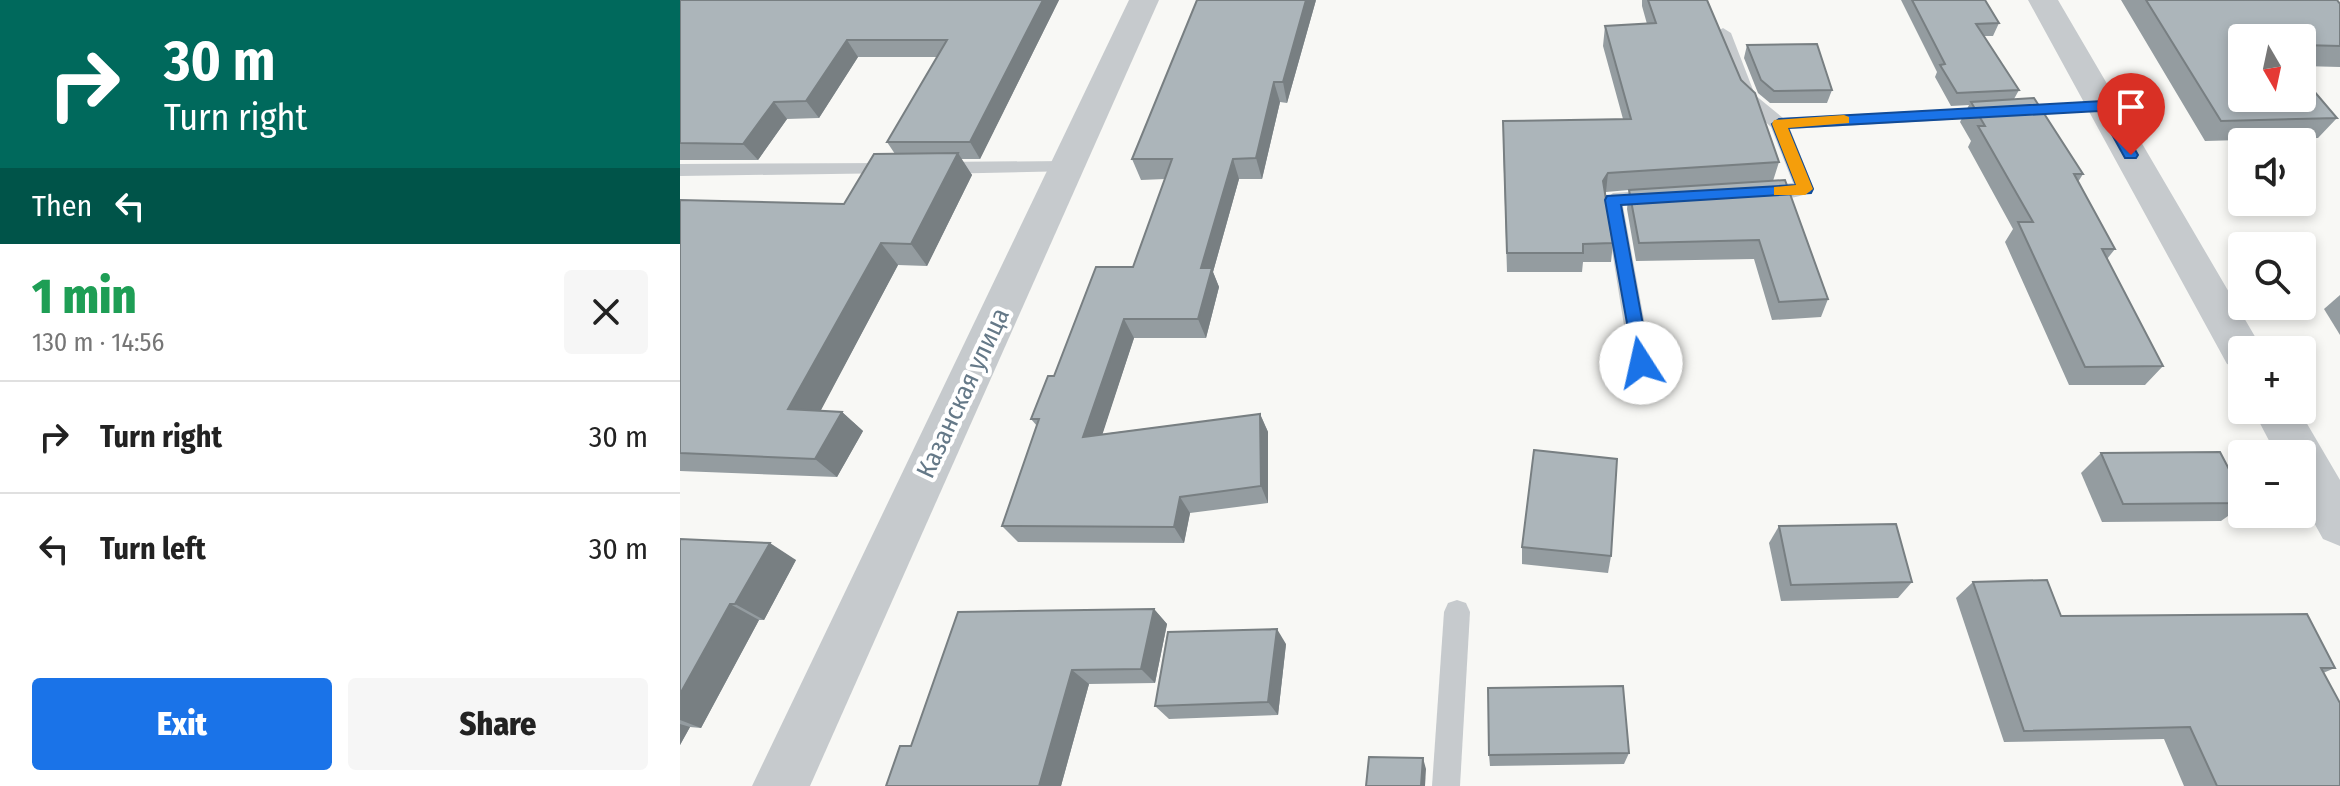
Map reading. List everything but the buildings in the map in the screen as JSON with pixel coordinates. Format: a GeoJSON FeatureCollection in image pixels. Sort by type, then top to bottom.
{"type":"FeatureCollection","features":[{"type":"Feature","properties":{"kind":"street","name":"Казанская улица"},"geometry":{"type":"LineString","coordinates":[[781,786],[1144,0]]}},
{"type":"Feature","properties":{"kind":"street"},"geometry":{"type":"LineString","coordinates":[[2043,0],[2233,336]]}},
{"type":"Feature","properties":{"kind":"street"},"geometry":{"type":"LineString","coordinates":[[2316,482],[2340,524]]}},
{"type":"Feature","properties":{"kind":"lane"},"geometry":{"type":"LineString","coordinates":[[1723,33],[1748,98],[1779,124],[1805,189],[1746,193]]}},
{"type":"Feature","properties":{"kind":"lane"},"geometry":{"type":"LineString","coordinates":[[1779,124],[2103,106]]}},
{"type":"Feature","properties":{"kind":"lane"},"geometry":{"type":"LineString","coordinates":[[680,170],[1067,167]]}},
{"type":"Feature","properties":{"kind":"lane"},"geometry":{"type":"LineString","coordinates":[[1641,363],[1613,200],[1672,197]]}},
{"type":"Feature","properties":{"kind":"lane"},"geometry":{"type":"LineString","coordinates":[[1446,786],[1457,612]]}},
{"type":"Feature","properties":{"kind":"slow traffic"},"geometry":{"type":"LineString","coordinates":[[1779,191],[1805,189],[1779,124],[1844,120]]}},
{"type":"Feature","properties":{"kind":"route"},"geometry":{"type":"LineString","coordinates":[[1641,363],[1613,200],[1805,189],[1779,124],[2103,106],[2131,155]]}}]}
